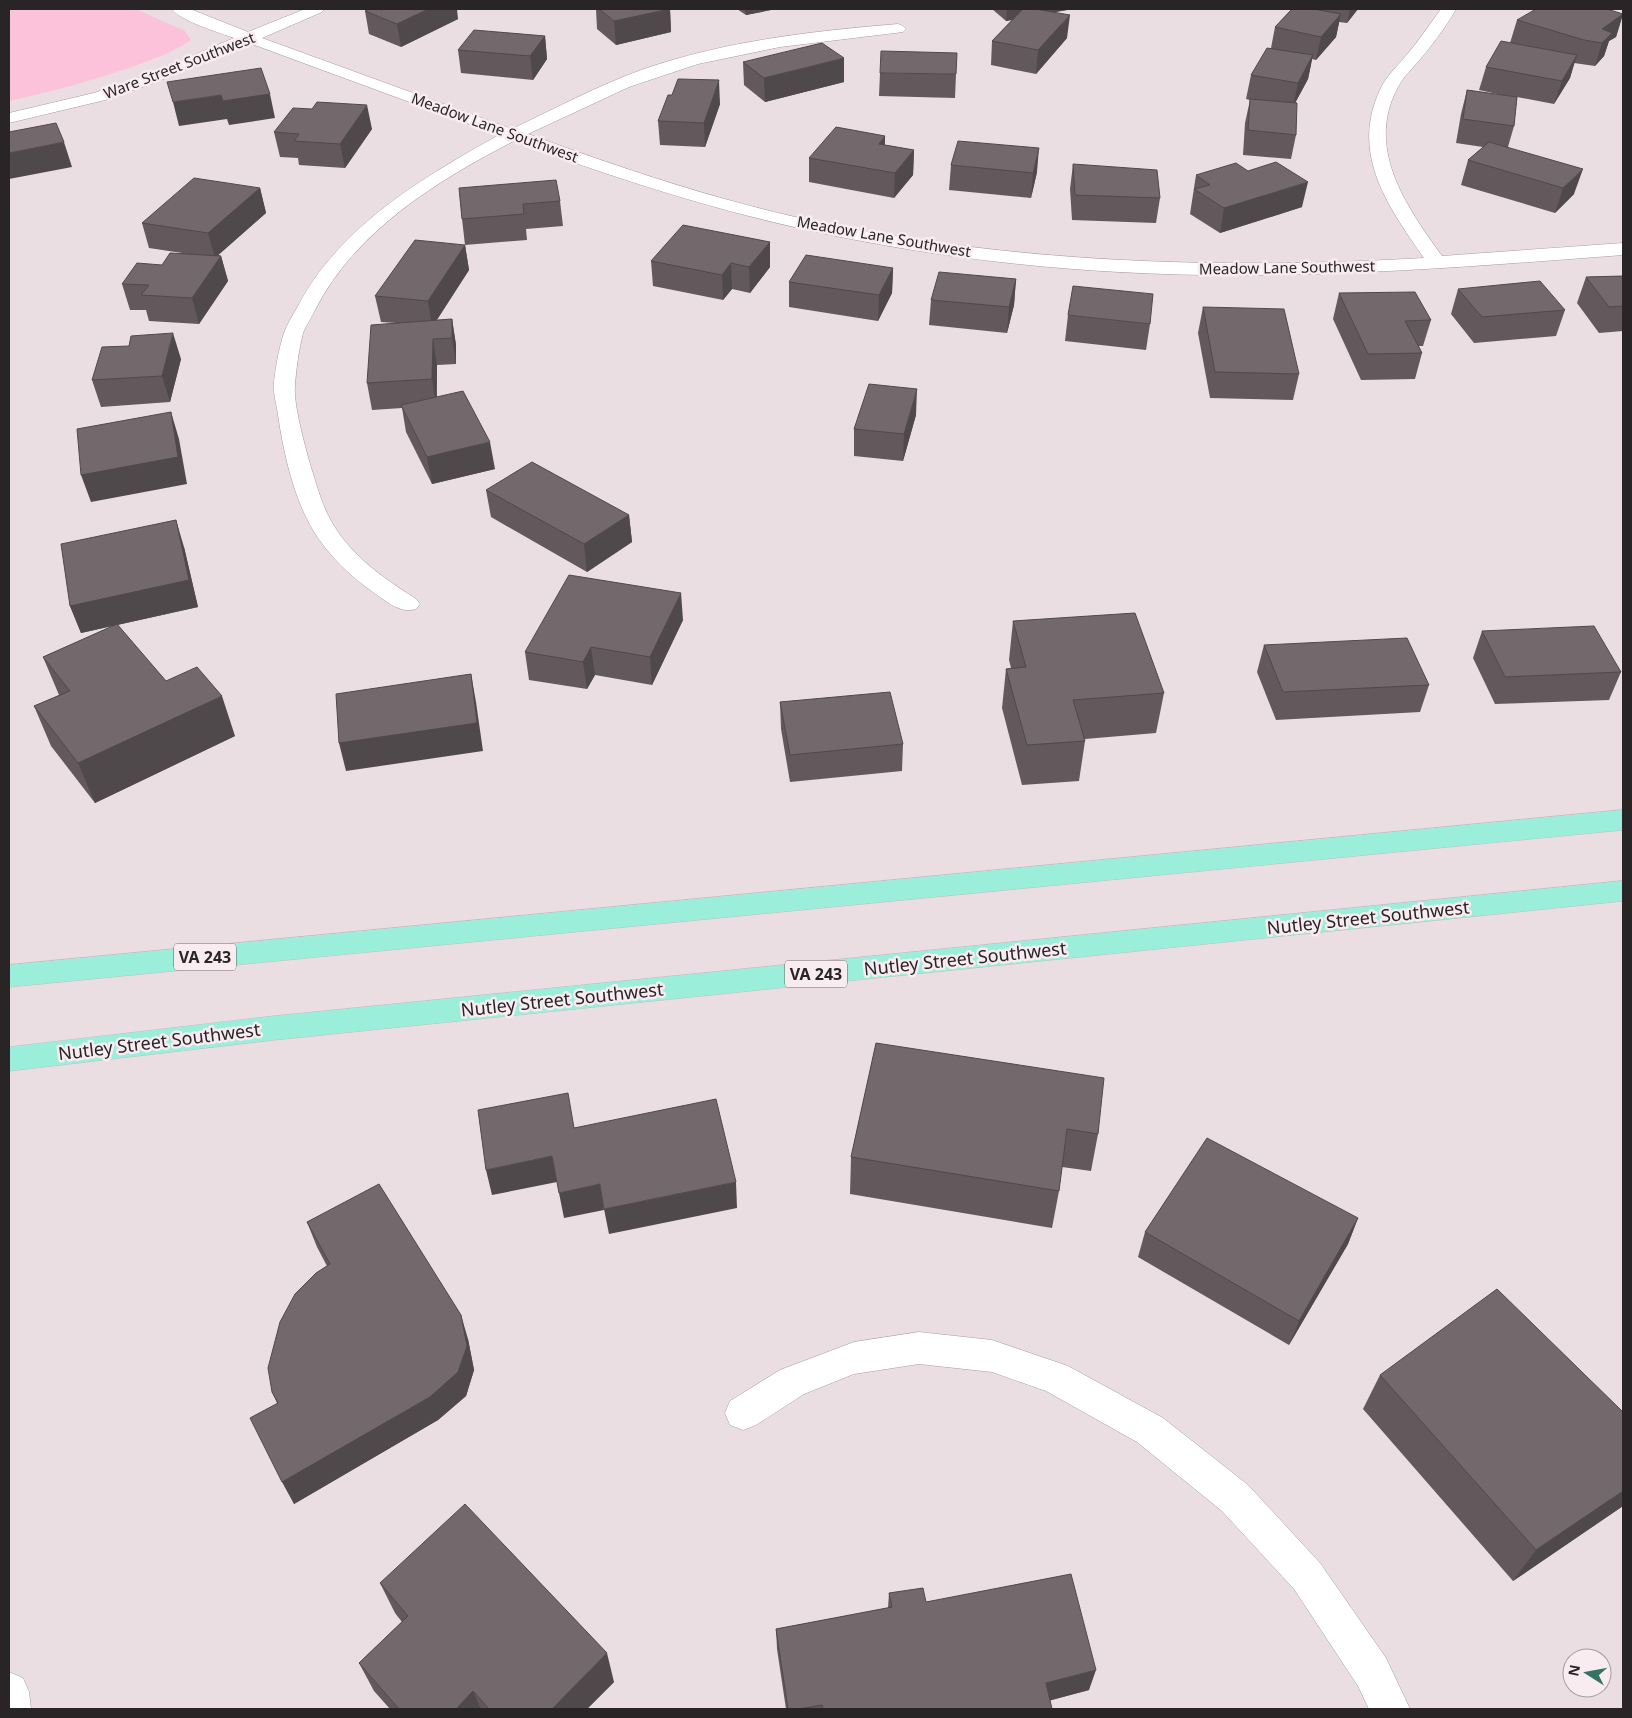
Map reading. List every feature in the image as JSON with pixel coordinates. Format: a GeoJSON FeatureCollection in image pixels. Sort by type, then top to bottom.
{"type":"FeatureCollection","features":[{"type":"Feature","properties":{"kind":"main road","name":"VA 243"},"geometry":{"type":"LineString","coordinates":[[9,976],[1623,820]]}},
{"type":"Feature","properties":{"kind":"main road","name":"Nutley Street Southwest"},"geometry":{"type":"LineString","coordinates":[[9,1059],[274,1028],[1623,891]]}},
{"type":"Feature","properties":{"kind":"street","name":"Meadow Lane Southwest"},"geometry":{"type":"LineString","coordinates":[[179,9],[249,38],[658,186],[742,210],[831,230],[925,246],[1024,258],[1126,266],[1192,268],[1331,268],[1623,249]]}},
{"type":"Feature","properties":{"kind":"street","name":"Ware Street Southwest"},"geometry":{"type":"LineString","coordinates":[[9,118],[107,94],[148,80],[317,9]]}},
{"type":"Feature","properties":{"kind":"street"},"geometry":{"type":"LineString","coordinates":[[1437,262],[1398,206],[1382,173],[1376,141],[1380,110],[1392,84],[1450,9]]}},
{"type":"Feature","properties":{"kind":"street"},"geometry":{"type":"LineString","coordinates":[[408,604],[361,572],[337,548],[317,516],[286,424],[284,380],[293,336],[310,297],[333,264],[366,230],[416,191],[513,134],[630,81],[663,69],[719,53],[778,42],[898,29]]}},
{"type":"Feature","properties":{"kind":"street"},"geometry":{"type":"LineString","coordinates":[[743,1414],[792,1382],[854,1358],[919,1348],[992,1356],[1056,1378],[1150,1430],[1235,1498],[1307,1576],[1372,1672],[1390,1709]]}},
{"type":"Feature","properties":{"kind":"street"},"geometry":{"type":"LineString","coordinates":[[9,1692],[11,1709]]}},
{"type":"Feature","properties":{"kind":"shaded area"},"geometry":{"type":"Polygon","coordinates":[[[9,9],[136,9],[185,31],[191,40],[170,52],[132,67],[70,86],[9,101],[9,9]]]}},
{"type":"Feature","properties":{"kind":"building"},"geometry":{"type":"Polygon","coordinates":[[[370,9],[428,9],[397,24],[365,11],[370,9]]]}},
{"type":"Feature","properties":{"kind":"building"},"geometry":{"type":"Polygon","coordinates":[[[599,9],[670,9],[614,21],[599,9]]]}},
{"type":"Feature","properties":{"kind":"building"},"geometry":{"type":"Polygon","coordinates":[[[1023,9],[1035,9],[1070,15],[1038,50],[992,41],[1023,9]]]}},
{"type":"Feature","properties":{"kind":"building"},"geometry":{"type":"Polygon","coordinates":[[[1292,9],[1314,9],[1341,14],[1321,37],[1275,27],[1292,9]]]}},
{"type":"Feature","properties":{"kind":"building"},"geometry":{"type":"Polygon","coordinates":[[[1536,9],[1607,9],[1623,14],[1602,29],[1612,33],[1602,43],[1584,40],[1517,20],[1536,9]]]}},
{"type":"Feature","properties":{"kind":"building"},"geometry":{"type":"Polygon","coordinates":[[[474,30],[545,36],[530,56],[458,50],[474,30]]]}},
{"type":"Feature","properties":{"kind":"building"},"geometry":{"type":"Polygon","coordinates":[[[1501,41],[1577,55],[1562,81],[1486,67],[1501,41]]]}},
{"type":"Feature","properties":{"kind":"building"},"geometry":{"type":"Polygon","coordinates":[[[822,43],[844,58],[764,78],[743,62],[822,43]]]}},
{"type":"Feature","properties":{"kind":"building"},"geometry":{"type":"Polygon","coordinates":[[[1267,48],[1313,55],[1298,83],[1251,75],[1267,48]]]}},
{"type":"Feature","properties":{"kind":"building"},"geometry":{"type":"Polygon","coordinates":[[[881,51],[957,53],[956,74],[880,73],[881,51]]]}},
{"type":"Feature","properties":{"kind":"building"},"geometry":{"type":"Polygon","coordinates":[[[261,68],[270,94],[223,101],[221,95],[173,102],[167,82],[261,68]]]}},
{"type":"Feature","properties":{"kind":"building"},"geometry":{"type":"Polygon","coordinates":[[[678,79],[719,80],[704,123],[658,121],[668,95],[672,95],[678,79]]]}},
{"type":"Feature","properties":{"kind":"building"},"geometry":{"type":"Polygon","coordinates":[[[1467,90],[1517,97],[1514,126],[1463,119],[1467,90]]]}},
{"type":"Feature","properties":{"kind":"building"},"geometry":{"type":"Polygon","coordinates":[[[1250,99],[1297,103],[1296,135],[1248,130],[1250,99]]]}},
{"type":"Feature","properties":{"kind":"building"},"geometry":{"type":"Polygon","coordinates":[[[317,102],[367,105],[340,144],[294,141],[299,134],[274,132],[293,108],[312,109],[317,102]]]}},
{"type":"Feature","properties":{"kind":"building"},"geometry":{"type":"Polygon","coordinates":[[[56,123],[64,142],[9,153],[9,132],[56,123]]]}},
{"type":"Feature","properties":{"kind":"building"},"geometry":{"type":"Polygon","coordinates":[[[836,127],[885,136],[879,144],[914,150],[895,173],[809,158],[836,127]]]}},
{"type":"Feature","properties":{"kind":"building"},"geometry":{"type":"Polygon","coordinates":[[[958,141],[1039,148],[1033,173],[951,165],[958,141]]]}},
{"type":"Feature","properties":{"kind":"building"},"geometry":{"type":"Polygon","coordinates":[[[1489,142],[1583,169],[1563,188],[1468,160],[1489,142]]]}},
{"type":"Feature","properties":{"kind":"building"},"geometry":{"type":"Polygon","coordinates":[[[1276,162],[1308,182],[1224,208],[1194,189],[1210,185],[1196,175],[1236,163],[1248,171],[1276,162]]]}},
{"type":"Feature","properties":{"kind":"building"},"geometry":{"type":"Polygon","coordinates":[[[1073,164],[1157,170],[1160,198],[1075,195],[1073,164]]]}},
{"type":"Feature","properties":{"kind":"building"},"geometry":{"type":"Polygon","coordinates":[[[194,178],[260,188],[208,233],[142,223],[194,178]]]}},
{"type":"Feature","properties":{"kind":"building"},"geometry":{"type":"Polygon","coordinates":[[[556,180],[560,201],[523,204],[524,214],[462,219],[459,188],[556,180]]]}},
{"type":"Feature","properties":{"kind":"building"},"geometry":{"type":"Polygon","coordinates":[[[683,225],[770,242],[749,267],[731,263],[722,275],[651,261],[683,225]]]}},
{"type":"Feature","properties":{"kind":"building"},"geometry":{"type":"Polygon","coordinates":[[[415,240],[465,245],[428,301],[375,296],[415,240]]]}},
{"type":"Feature","properties":{"kind":"building"},"geometry":{"type":"Polygon","coordinates":[[[170,253],[221,256],[192,298],[141,295],[149,285],[122,284],[137,263],[162,265],[170,253]]]}},
{"type":"Feature","properties":{"kind":"building"},"geometry":{"type":"Polygon","coordinates":[[[806,255],[893,268],[879,295],[789,282],[806,255]]]}},
{"type":"Feature","properties":{"kind":"building"},"geometry":{"type":"Polygon","coordinates":[[[939,272],[1016,279],[1009,307],[931,300],[939,272]]]}},
{"type":"Feature","properties":{"kind":"building"},"geometry":{"type":"Polygon","coordinates":[[[1623,276],[1623,306],[1609,307],[1586,277],[1623,276]]]}},
{"type":"Feature","properties":{"kind":"building"},"geometry":{"type":"Polygon","coordinates":[[[1540,281],[1565,310],[1482,317],[1458,289],[1540,281]]]}},
{"type":"Feature","properties":{"kind":"building"},"geometry":{"type":"Polygon","coordinates":[[[1073,286],[1153,294],[1150,324],[1068,315],[1073,286]]]}},
{"type":"Feature","properties":{"kind":"building"},"geometry":{"type":"Polygon","coordinates":[[[1415,292],[1431,320],[1405,321],[1422,353],[1368,354],[1339,293],[1415,292]]]}},
{"type":"Feature","properties":{"kind":"building"},"geometry":{"type":"Polygon","coordinates":[[[1203,307],[1284,309],[1299,374],[1215,372],[1203,307]]]}},
{"type":"Feature","properties":{"kind":"building"},"geometry":{"type":"Polygon","coordinates":[[[452,319],[452,338],[433,339],[432,379],[367,383],[371,325],[452,319]]]}},
{"type":"Feature","properties":{"kind":"building"},"geometry":{"type":"Polygon","coordinates":[[[173,333],[162,376],[92,380],[102,347],[129,346],[131,336],[173,333]]]}},
{"type":"Feature","properties":{"kind":"building"},"geometry":{"type":"Polygon","coordinates":[[[869,384],[917,389],[904,434],[854,429],[869,384]]]}},
{"type":"Feature","properties":{"kind":"building"},"geometry":{"type":"Polygon","coordinates":[[[463,391],[490,442],[427,457],[401,405],[463,391]]]}},
{"type":"Feature","properties":{"kind":"building"},"geometry":{"type":"Polygon","coordinates":[[[171,412],[178,457],[81,475],[77,429],[171,412]]]}},
{"type":"Feature","properties":{"kind":"building"},"geometry":{"type":"Polygon","coordinates":[[[532,462],[629,515],[584,544],[486,490],[532,462]]]}},
{"type":"Feature","properties":{"kind":"building"},"geometry":{"type":"Polygon","coordinates":[[[176,520],[189,580],[70,606],[61,544],[176,520]]]}},
{"type":"Feature","properties":{"kind":"building"},"geometry":{"type":"Polygon","coordinates":[[[569,575],[681,593],[650,657],[591,647],[583,662],[525,652],[569,575]]]}},
{"type":"Feature","properties":{"kind":"building"},"geometry":{"type":"Polygon","coordinates":[[[1135,613],[1164,693],[1073,700],[1085,741],[1027,745],[1006,669],[1026,667],[1013,621],[1135,613]]]}},
{"type":"Feature","properties":{"kind":"building"},"geometry":{"type":"Polygon","coordinates":[[[117,624],[166,681],[197,667],[222,696],[78,763],[34,706],[70,691],[43,657],[117,624]]]}},
{"type":"Feature","properties":{"kind":"building"},"geometry":{"type":"Polygon","coordinates":[[[1594,626],[1621,672],[1505,677],[1482,631],[1594,626]]]}},
{"type":"Feature","properties":{"kind":"building"},"geometry":{"type":"Polygon","coordinates":[[[1407,638],[1429,685],[1283,692],[1264,645],[1407,638]]]}},
{"type":"Feature","properties":{"kind":"building"},"geometry":{"type":"Polygon","coordinates":[[[471,674],[477,723],[339,743],[336,694],[471,674]]]}},
{"type":"Feature","properties":{"kind":"building"},"geometry":{"type":"Polygon","coordinates":[[[890,692],[903,744],[790,755],[780,702],[890,692]]]}},
{"type":"Feature","properties":{"kind":"building"},"geometry":{"type":"Polygon","coordinates":[[[876,1043],[1104,1078],[1098,1134],[1067,1129],[1059,1191],[851,1157],[876,1043]]]}},
{"type":"Feature","properties":{"kind":"building"},"geometry":{"type":"Polygon","coordinates":[[[568,1093],[574,1128],[716,1099],[736,1182],[604,1209],[600,1184],[559,1193],[552,1156],[486,1170],[478,1110],[568,1093]]]}},
{"type":"Feature","properties":{"kind":"building"},"geometry":{"type":"Polygon","coordinates":[[[1207,1138],[1358,1218],[1299,1321],[1145,1232],[1207,1138]]]}},
{"type":"Feature","properties":{"kind":"building"},"geometry":{"type":"Polygon","coordinates":[[[379,1184],[461,1315],[467,1346],[458,1372],[430,1397],[282,1482],[250,1418],[278,1403],[272,1392],[268,1368],[280,1322],[295,1294],[316,1273],[330,1264],[307,1222],[379,1184]]]}},
{"type":"Feature","properties":{"kind":"building"},"geometry":{"type":"Polygon","coordinates":[[[1497,1289],[1623,1412],[1623,1491],[1536,1550],[1380,1375],[1497,1289]]]}},
{"type":"Feature","properties":{"kind":"building"},"geometry":{"type":"Polygon","coordinates":[[[465,1504],[607,1653],[552,1709],[489,1709],[473,1691],[456,1709],[399,1709],[359,1663],[408,1616],[380,1583],[465,1504]]]}},
{"type":"Feature","properties":{"kind":"building"},"geometry":{"type":"Polygon","coordinates":[[[1071,1574],[1096,1670],[1046,1683],[1052,1709],[823,1709],[822,1705],[788,1709],[776,1629],[892,1607],[889,1593],[923,1588],[926,1602],[1071,1574]]]}}]}
